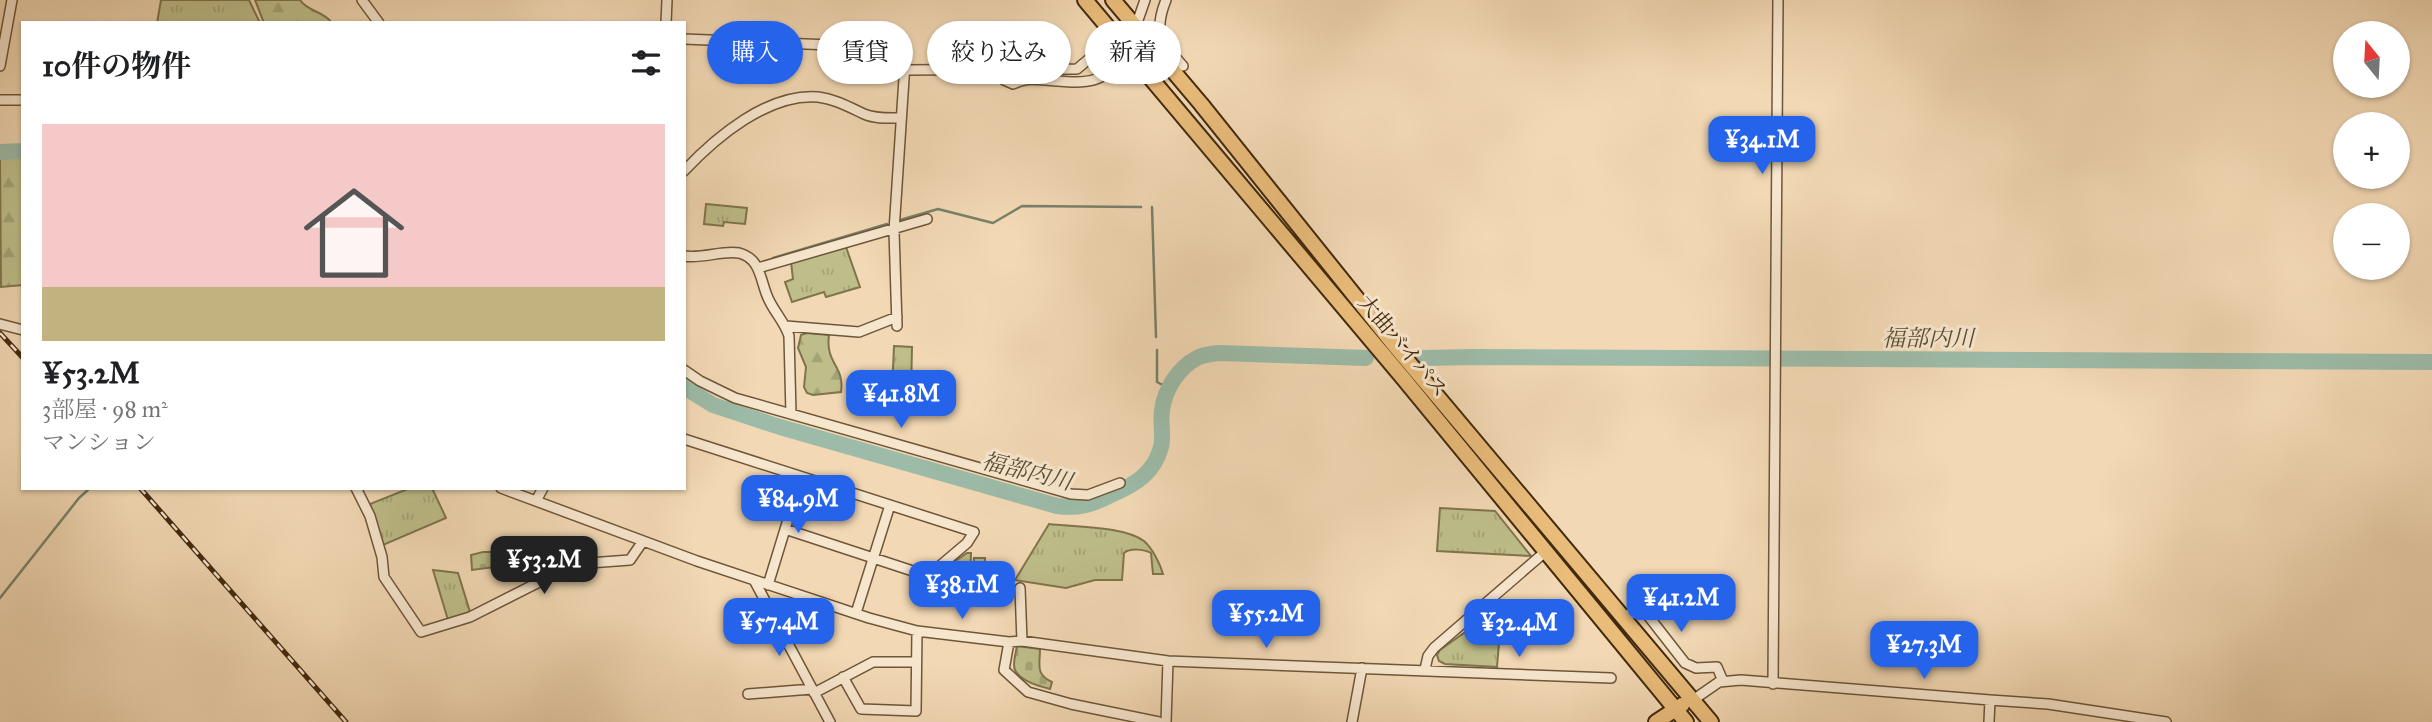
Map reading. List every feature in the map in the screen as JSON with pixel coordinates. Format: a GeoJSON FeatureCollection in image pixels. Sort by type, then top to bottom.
{"type":"FeatureCollection","features":[{"type":"Feature","properties":{"kind":"highway","name":"大曲バイパス"},"geometry":{"type":"LineString","coordinates":[[1085,0],[1102,21]]}},
{"type":"Feature","properties":{"kind":"highway","name":"大曲バイパス"},"geometry":{"type":"LineString","coordinates":[[1113,0],[1131,21]]}},
{"type":"Feature","properties":{"kind":"highway","name":"大曲バイパス"},"geometry":{"type":"LineString","coordinates":[[1181,82],[1395,346],[1712,722]]}},
{"type":"Feature","properties":{"kind":"highway","name":"大曲バイパス"},"geometry":{"type":"LineString","coordinates":[[1155,84],[1395,369],[1681,718]]}},
{"type":"Feature","properties":{"kind":"highway"},"geometry":{"type":"LineString","coordinates":[[1656,722],[1681,718],[1693,700]]}},
{"type":"Feature","properties":{"kind":"street"},"geometry":{"type":"LineString","coordinates":[[0,66],[12,0]]}},
{"type":"Feature","properties":{"kind":"street"},"geometry":{"type":"LineString","coordinates":[[362,0],[378,21]]}},
{"type":"Feature","properties":{"kind":"street"},"geometry":{"type":"LineString","coordinates":[[666,21],[667,0]]}},
{"type":"Feature","properties":{"kind":"street"},"geometry":{"type":"LineString","coordinates":[[1138,20],[1145,0]]}},
{"type":"Feature","properties":{"kind":"street"},"geometry":{"type":"LineString","coordinates":[[1159,21],[1166,0]]}},
{"type":"Feature","properties":{"kind":"street"},"geometry":{"type":"LineString","coordinates":[[1773,684],[1778,0]]}},
{"type":"Feature","properties":{"kind":"street"},"geometry":{"type":"LineString","coordinates":[[686,40],[817,45]]}},
{"type":"Feature","properties":{"kind":"street"},"geometry":{"type":"LineString","coordinates":[[786,327],[859,332],[897,321],[894,228],[904,84]]}},
{"type":"Feature","properties":{"kind":"street"},"geometry":{"type":"LineString","coordinates":[[686,169],[744,118],[791,101],[820,97],[874,117],[901,118]]}},
{"type":"Feature","properties":{"kind":"street"},"geometry":{"type":"LineString","coordinates":[[0,100],[21,100]]}},
{"type":"Feature","properties":{"kind":"street"},"geometry":{"type":"LineString","coordinates":[[758,268],[927,219]]}},
{"type":"Feature","properties":{"kind":"street"},"geometry":{"type":"LineString","coordinates":[[686,256],[699,258],[732,253],[741,254],[754,261],[770,304],[789,336],[791,414]]}},
{"type":"Feature","properties":{"kind":"street"},"geometry":{"type":"LineString","coordinates":[[0,324],[21,329]]}},
{"type":"Feature","properties":{"kind":"street"},"geometry":{"type":"LineString","coordinates":[[686,371],[725,394],[1072,495],[1088,495],[1120,483]]}},
{"type":"Feature","properties":{"kind":"street"},"geometry":{"type":"LineString","coordinates":[[686,440],[974,532],[967,543],[928,576],[785,529]]}},
{"type":"Feature","properties":{"kind":"street"},"geometry":{"type":"LineString","coordinates":[[768,584],[801,477]]}},
{"type":"Feature","properties":{"kind":"street"},"geometry":{"type":"LineString","coordinates":[[357,490],[370,516],[382,556],[384,577],[421,632],[470,617],[575,564],[631,560],[643,541]]}},
{"type":"Feature","properties":{"kind":"street"},"geometry":{"type":"LineString","coordinates":[[506,490],[754,580],[918,631],[1009,642],[1022,640],[1168,661],[1611,678]]}},
{"type":"Feature","properties":{"kind":"street"},"geometry":{"type":"LineString","coordinates":[[536,501],[542,490]]}},
{"type":"Feature","properties":{"kind":"street"},"geometry":{"type":"LineString","coordinates":[[856,613],[890,505]]}},
{"type":"Feature","properties":{"kind":"street"},"geometry":{"type":"LineString","coordinates":[[1425,669],[1428,656],[1434,648],[1545,552]]}},
{"type":"Feature","properties":{"kind":"street"},"geometry":{"type":"LineString","coordinates":[[754,580],[830,722]]}},
{"type":"Feature","properties":{"kind":"street"},"geometry":{"type":"LineString","coordinates":[[1020,588],[1022,640]]}},
{"type":"Feature","properties":{"kind":"street"},"geometry":{"type":"LineString","coordinates":[[1624,616],[1640,611],[1646,613],[1685,663],[1696,668],[1717,667],[1723,681]]}},
{"type":"Feature","properties":{"kind":"street"},"geometry":{"type":"LineString","coordinates":[[843,677],[860,709],[916,711],[918,631]]}},
{"type":"Feature","properties":{"kind":"street"},"geometry":{"type":"LineString","coordinates":[[1009,642],[1004,670],[1028,692],[1159,722]]}},
{"type":"Feature","properties":{"kind":"street"},"geometry":{"type":"LineString","coordinates":[[1166,722],[1168,661]]}},
{"type":"Feature","properties":{"kind":"street"},"geometry":{"type":"LineString","coordinates":[[748,694],[813,691],[873,662],[916,662]]}},
{"type":"Feature","properties":{"kind":"street"},"geometry":{"type":"LineString","coordinates":[[1352,722],[1362,668]]}},
{"type":"Feature","properties":{"kind":"street"},"geometry":{"type":"LineString","coordinates":[[1693,700],[1723,681],[1741,680],[2048,704],[2166,722]]}},
{"type":"Feature","properties":{"kind":"street"},"geometry":{"type":"LineString","coordinates":[[1989,722],[1990,700]]}},
{"type":"Feature","properties":{"kind":"green space"},"geometry":{"type":"Polygon","coordinates":[[[161,0],[249,0],[259,21],[157,21],[161,0]]]}},
{"type":"Feature","properties":{"kind":"green space"},"geometry":{"type":"Polygon","coordinates":[[[255,0],[300,0],[330,21],[263,21],[255,0]]]}},
{"type":"Feature","properties":{"kind":"green space"},"geometry":{"type":"Polygon","coordinates":[[[21,156],[21,285],[1,287],[0,157],[21,156]]]}},
{"type":"Feature","properties":{"kind":"green space"},"geometry":{"type":"Polygon","coordinates":[[[706,204],[747,208],[745,224],[704,224],[706,204]]]}},
{"type":"Feature","properties":{"kind":"green space"},"geometry":{"type":"Polygon","coordinates":[[[846,247],[860,287],[826,297],[824,292],[792,302],[785,282],[793,279],[791,262],[846,247]]]}},
{"type":"Feature","properties":{"kind":"green space"},"geometry":{"type":"Polygon","coordinates":[[[801,335],[829,335],[830,352],[840,376],[841,392],[813,395],[807,393],[804,387],[806,367],[798,348],[801,335]]]}},
{"type":"Feature","properties":{"kind":"green space"},"geometry":{"type":"Polygon","coordinates":[[[894,346],[912,347],[911,393],[892,392],[894,346]]]}},
{"type":"Feature","properties":{"kind":"green space"},"geometry":{"type":"Polygon","coordinates":[[[405,490],[433,490],[446,518],[383,545],[370,504],[405,490]]]}},
{"type":"Feature","properties":{"kind":"green space"},"geometry":{"type":"Polygon","coordinates":[[[1440,508],[1495,511],[1531,556],[1437,551],[1440,508]]]}},
{"type":"Feature","properties":{"kind":"green space"},"geometry":{"type":"Polygon","coordinates":[[[1049,524],[1098,528],[1135,536],[1150,548],[1163,574],[1153,574],[1151,553],[1133,550],[1124,553],[1122,580],[1095,580],[1066,588],[1015,580],[1049,524]]]}},
{"type":"Feature","properties":{"kind":"green space"},"geometry":{"type":"Polygon","coordinates":[[[483,552],[503,555],[504,566],[472,570],[471,555],[483,552]]]}},
{"type":"Feature","properties":{"kind":"green space"},"geometry":{"type":"Polygon","coordinates":[[[971,553],[970,581],[985,582],[984,606],[951,604],[951,586],[936,584],[951,564],[971,553]]]}},
{"type":"Feature","properties":{"kind":"green space"},"geometry":{"type":"Polygon","coordinates":[[[974,558],[985,558],[985,578],[974,578],[974,558]]]}},
{"type":"Feature","properties":{"kind":"green space"},"geometry":{"type":"Polygon","coordinates":[[[433,570],[458,573],[470,612],[448,620],[433,570]]]}},
{"type":"Feature","properties":{"kind":"green space"},"geometry":{"type":"Polygon","coordinates":[[[1502,606],[1497,667],[1445,664],[1439,661],[1437,655],[1440,650],[1502,606]]]}},
{"type":"Feature","properties":{"kind":"green space"},"geometry":{"type":"Polygon","coordinates":[[[1017,646],[1040,649],[1040,669],[1043,676],[1052,682],[1050,689],[1017,674],[1014,665],[1017,646]]]}},
{"type":"Feature","properties":{"kind":"waterway","name":"福部内川"},"geometry":{"type":"LineString","coordinates":[[0,152],[21,151]]}},
{"type":"Feature","properties":{"kind":"waterway"},"geometry":{"type":"LineString","coordinates":[[900,220],[938,209],[993,223],[1022,206],[1141,207]]}},
{"type":"Feature","properties":{"kind":"waterway"},"geometry":{"type":"LineString","coordinates":[[1152,207],[1156,337]]}},
{"type":"Feature","properties":{"kind":"waterway"},"geometry":{"type":"LineString","coordinates":[[773,258],[887,224]]}},
{"type":"Feature","properties":{"kind":"waterway"},"geometry":{"type":"LineString","coordinates":[[1157,350],[1157,382],[1168,388]]}},
{"type":"Feature","properties":{"kind":"waterway","name":"福部内川"},"geometry":{"type":"LineString","coordinates":[[686,388],[713,405],[780,427],[1057,506],[1072,507],[1106,498],[1136,482],[1149,471],[1161,447],[1166,394],[1178,373],[1197,358],[1218,353],[1366,358]]}},
{"type":"Feature","properties":{"kind":"waterway","name":"福部内川"},"geometry":{"type":"LineString","coordinates":[[1424,358],[2432,362]]}},
{"type":"Feature","properties":{"kind":"waterway"},"geometry":{"type":"LineString","coordinates":[[0,598],[88,490]]}},
{"type":"Feature","properties":{"kind":"railway"},"geometry":{"type":"LineString","coordinates":[[0,333],[21,356]]}},
{"type":"Feature","properties":{"kind":"railway"},"geometry":{"type":"LineString","coordinates":[[142,490],[346,722]]}}]}
